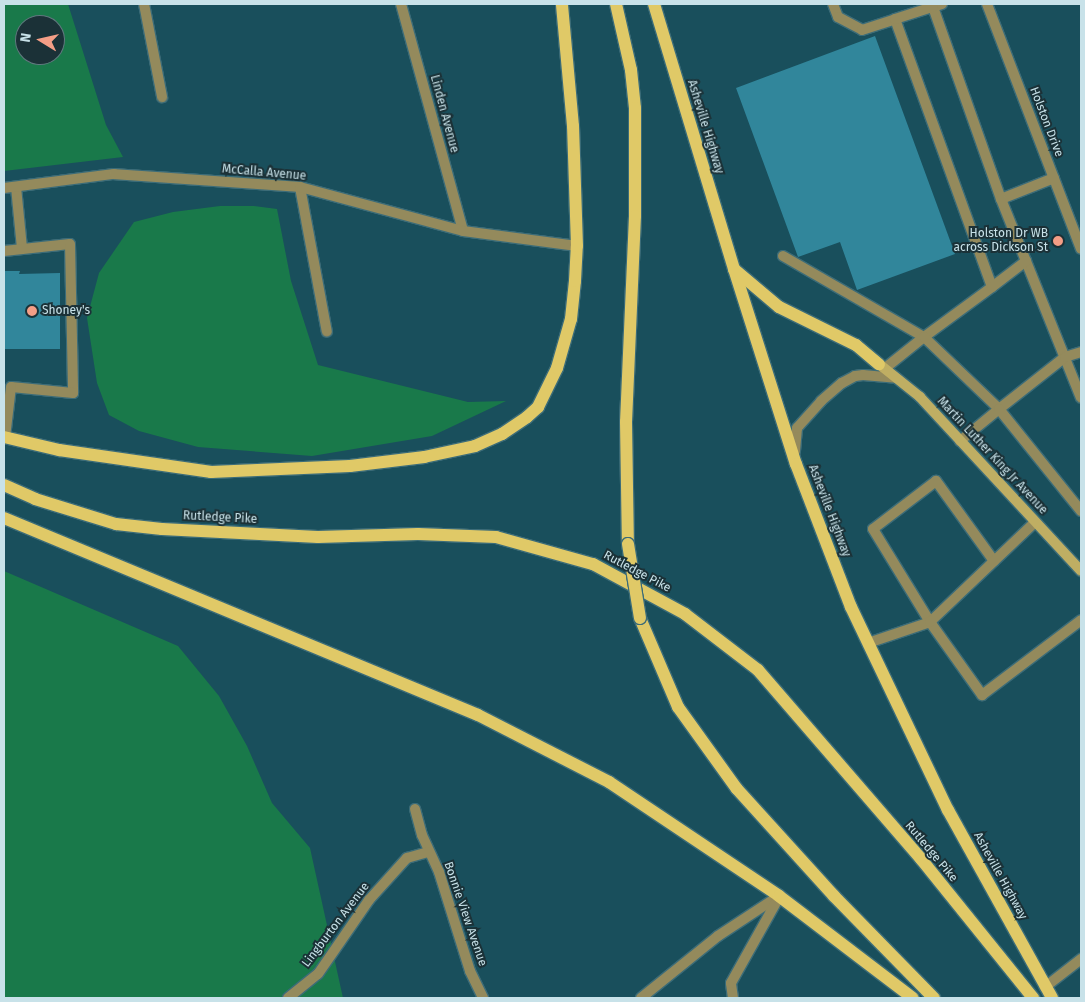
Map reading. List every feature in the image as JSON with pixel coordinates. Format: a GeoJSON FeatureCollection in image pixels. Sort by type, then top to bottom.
{"type":"FeatureCollection","features":[{"type":"Feature","properties":{"kind":"main road"},"geometry":{"type":"LineString","coordinates":[[4,437],[60,450],[210,472],[350,466],[424,457],[475,446],[502,434],[527,417],[538,407],[547,391],[557,368],[571,319],[577,246],[573,126],[562,4]]}},
{"type":"Feature","properties":{"kind":"main road"},"geometry":{"type":"LineString","coordinates":[[616,4],[631,70],[635,108],[635,216],[626,422],[628,544],[640,618],[678,707],[737,789],[834,896],[934,998]]}},
{"type":"Feature","properties":{"kind":"main road","name":"Asheville Highway"},"geometry":{"type":"LineString","coordinates":[[654,4],[734,270],[796,464],[851,607],[948,810],[1048,993]]}},
{"type":"Feature","properties":{"kind":"main road"},"geometry":{"type":"LineString","coordinates":[[734,270],[779,308],[856,345],[882,366]]}},
{"type":"Feature","properties":{"kind":"main road","name":"Martin Luther King Jr Avenue"},"geometry":{"type":"LineString","coordinates":[[882,366],[920,397],[1081,571]]}},
{"type":"Feature","properties":{"kind":"main road","name":"Rutledge Pike"},"geometry":{"type":"LineString","coordinates":[[4,485],[35,499],[116,524],[162,529],[318,537],[418,534],[496,537],[593,564],[685,614],[758,670],[921,859],[1033,998]]}},
{"type":"Feature","properties":{"kind":"main road"},"geometry":{"type":"LineString","coordinates":[[4,518],[478,716],[609,782],[779,896],[913,998]]}},
{"type":"Feature","properties":{"kind":"street"},"geometry":{"type":"LineString","coordinates":[[144,4],[162,97]]}},
{"type":"Feature","properties":{"kind":"street","name":"Linden Avenue"},"geometry":{"type":"LineString","coordinates":[[401,4],[463,231]]}},
{"type":"Feature","properties":{"kind":"street"},"geometry":{"type":"LineString","coordinates":[[833,4],[838,17],[862,30],[938,5],[1001,199],[1081,398]]}},
{"type":"Feature","properties":{"kind":"street","name":"Holston Drive"},"geometry":{"type":"LineString","coordinates":[[987,4],[1081,246]]}},
{"type":"Feature","properties":{"kind":"street"},"geometry":{"type":"LineString","coordinates":[[895,19],[992,287]]}},
{"type":"Feature","properties":{"kind":"street","name":"McCalla Avenue"},"geometry":{"type":"LineString","coordinates":[[4,188],[114,174],[300,187],[463,231],[577,246]]}},
{"type":"Feature","properties":{"kind":"street"},"geometry":{"type":"LineString","coordinates":[[1001,199],[1054,178]]}},
{"type":"Feature","properties":{"kind":"street"},"geometry":{"type":"LineString","coordinates":[[16,187],[22,248]]}},
{"type":"Feature","properties":{"kind":"street"},"geometry":{"type":"LineString","coordinates":[[300,187],[327,332]]}},
{"type":"Feature","properties":{"kind":"street"},"geometry":{"type":"LineString","coordinates":[[4,250],[70,244],[73,393],[7,386],[4,437]]}},
{"type":"Feature","properties":{"kind":"street"},"geometry":{"type":"LineString","coordinates":[[784,256],[924,337],[999,409],[1081,511]]}},
{"type":"Feature","properties":{"kind":"street"},"geometry":{"type":"LineString","coordinates":[[882,366],[1026,261]]}},
{"type":"Feature","properties":{"kind":"street"},"geometry":{"type":"LineString","coordinates":[[960,441],[1065,357],[1081,352]]}},
{"type":"Feature","properties":{"kind":"street"},"geometry":{"type":"LineString","coordinates":[[796,464],[794,440],[797,428],[821,401],[842,383],[855,376],[871,374],[896,378]]}},
{"type":"Feature","properties":{"kind":"street"},"geometry":{"type":"LineString","coordinates":[[994,561],[936,481],[873,529],[930,622],[982,695],[1081,620]]}},
{"type":"Feature","properties":{"kind":"street"},"geometry":{"type":"LineString","coordinates":[[868,643],[930,622],[1035,522]]}},
{"type":"Feature","properties":{"kind":"street","name":"Bonnie View Avenue"},"geometry":{"type":"LineString","coordinates":[[415,809],[428,852],[439,872],[470,971],[483,998]]}},
{"type":"Feature","properties":{"kind":"street","name":"Lingburton Avenue"},"geometry":{"type":"LineString","coordinates":[[288,998],[318,974],[369,900],[407,858],[428,852]]}},
{"type":"Feature","properties":{"kind":"street"},"geometry":{"type":"LineString","coordinates":[[641,998],[718,936],[779,896]]}},
{"type":"Feature","properties":{"kind":"street"},"geometry":{"type":"LineString","coordinates":[[733,998],[731,983],[779,896]]}},
{"type":"Feature","properties":{"kind":"street"},"geometry":{"type":"LineString","coordinates":[[1048,993],[1081,959]]}},
{"type":"Feature","properties":{"kind":"green space"},"geometry":{"type":"Polygon","coordinates":[[[4,4],[68,4],[106,125],[123,157],[4,171],[4,4]]]}},
{"type":"Feature","properties":{"kind":"green space"},"geometry":{"type":"Polygon","coordinates":[[[220,206],[254,206],[277,209],[291,281],[318,365],[468,402],[506,401],[432,436],[312,456],[198,447],[139,431],[109,415],[97,383],[87,318],[99,273],[134,222],[173,212],[220,206]]]}},
{"type":"Feature","properties":{"kind":"green space"},"geometry":{"type":"Polygon","coordinates":[[[4,571],[178,646],[219,696],[247,746],[272,803],[310,848],[343,998],[4,998],[4,571]]]}},
{"type":"Feature","properties":{"kind":"building"},"geometry":{"type":"Polygon","coordinates":[[[875,36],[955,254],[857,290],[840,242],[798,257],[736,88],[875,36]]]}},
{"type":"Feature","properties":{"kind":"building","name":"Shoney's"},"geometry":{"type":"Polygon","coordinates":[[[4,271],[20,271],[19,274],[60,273],[60,349],[4,349],[4,271]]]}},
{"type":"Feature","properties":{"kind":"place","name":"Holston Dr WB across Dickson St"},"geometry":{"type":"Point","coordinates":[1058,241]}},
{"type":"Feature","properties":{"kind":"place","name":"Shoney's"},"geometry":{"type":"Point","coordinates":[32,311]}}]}
